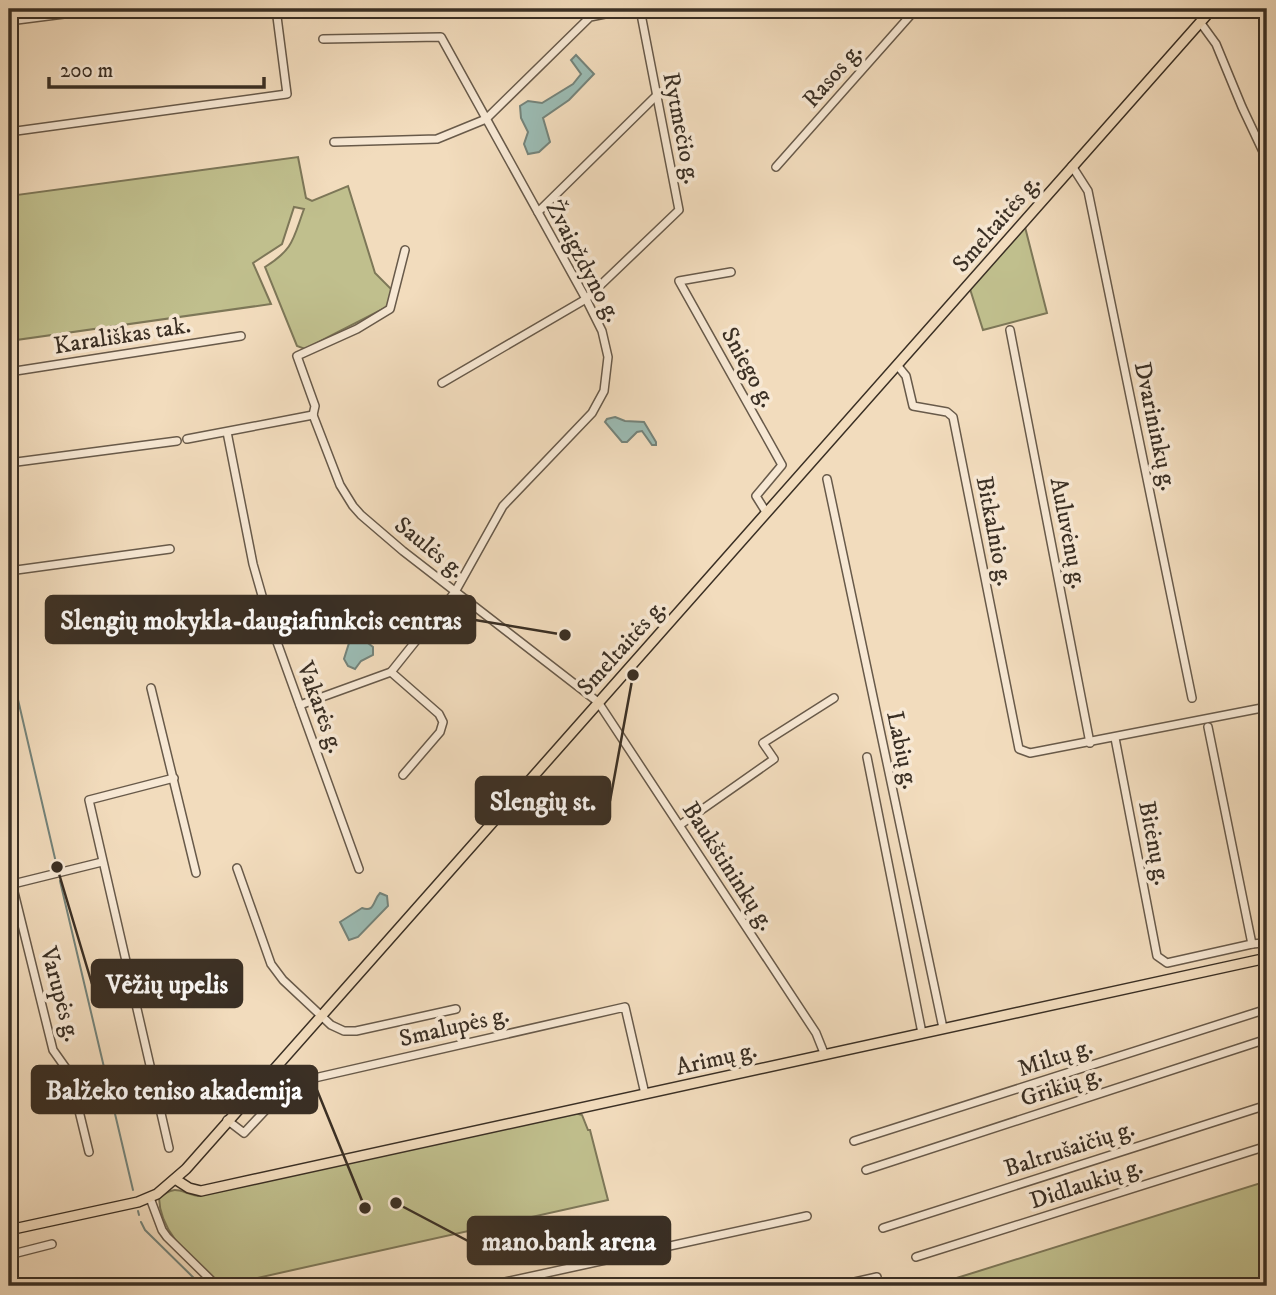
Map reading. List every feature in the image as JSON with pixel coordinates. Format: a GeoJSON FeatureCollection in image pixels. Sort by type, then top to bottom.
{"type":"FeatureCollection","features":[{"type":"Feature","properties":{"kind":"main road","name":"Smeltaitės g."},"geometry":{"type":"LineString","coordinates":[[9,1230],[150,1198],[175,1180],[1212,9]]}},
{"type":"Feature","properties":{"kind":"main road","name":"Arimų g."},"geometry":{"type":"LineString","coordinates":[[175,1180],[201,1191],[1267,958]]}},
{"type":"Feature","properties":{"kind":"street"},"geometry":{"type":"LineString","coordinates":[[9,21],[103,9]]}},
{"type":"Feature","properties":{"kind":"street"},"geometry":{"type":"LineString","coordinates":[[9,132],[287,94],[276,9]]}},
{"type":"Feature","properties":{"kind":"street"},"geometry":{"type":"LineString","coordinates":[[334,142],[437,139],[486,119],[590,17],[630,9]]}},
{"type":"Feature","properties":{"kind":"street","name":"Rytmečio g."},"geometry":{"type":"LineString","coordinates":[[586,299],[679,210],[640,9]]}},
{"type":"Feature","properties":{"kind":"street","name":"Rasos g."},"geometry":{"type":"LineString","coordinates":[[776,167],[916,9]]}},
{"type":"Feature","properties":{"kind":"street"},"geometry":{"type":"LineString","coordinates":[[1200,22],[1216,44],[1267,160]]}},
{"type":"Feature","properties":{"kind":"street","name":"Žvaigždyno g."},"geometry":{"type":"LineString","coordinates":[[323,39],[442,37],[586,299],[602,331],[608,357],[601,400],[592,413],[503,506],[455,592],[391,673]]}},
{"type":"Feature","properties":{"kind":"street"},"geometry":{"type":"LineString","coordinates":[[538,212],[656,96]]}},
{"type":"Feature","properties":{"kind":"street","name":"Dvarininkų g."},"geometry":{"type":"LineString","coordinates":[[1072,166],[1088,191],[1192,698]]}},
{"type":"Feature","properties":{"kind":"street","name":"Saulės g."},"geometry":{"type":"LineString","coordinates":[[405,250],[390,309],[356,329],[297,356],[315,406],[313,415],[335,475],[353,506],[394,544],[598,702]]}},
{"type":"Feature","properties":{"kind":"street","name":"Sniego g."},"geometry":{"type":"LineString","coordinates":[[732,272],[679,281],[782,465],[756,496],[766,512]]}},
{"type":"Feature","properties":{"kind":"street"},"geometry":{"type":"LineString","coordinates":[[442,383],[586,299]]}},
{"type":"Feature","properties":{"kind":"street","name":"Auluvėnų g."},"geometry":{"type":"LineString","coordinates":[[1010,330],[1090,743]]}},
{"type":"Feature","properties":{"kind":"street","name":"Karališkas tak."},"geometry":{"type":"LineString","coordinates":[[9,372],[242,336]]}},
{"type":"Feature","properties":{"kind":"street","name":"Bitkalnio g."},"geometry":{"type":"LineString","coordinates":[[897,365],[906,376],[914,406],[947,412],[953,417],[1019,749],[1030,753],[1090,743]]}},
{"type":"Feature","properties":{"kind":"street"},"geometry":{"type":"LineString","coordinates":[[187,439],[313,415]]}},
{"type":"Feature","properties":{"kind":"street","name":"Vakarės g."},"geometry":{"type":"LineString","coordinates":[[226,432],[253,564],[269,621],[359,869]]}},
{"type":"Feature","properties":{"kind":"street"},"geometry":{"type":"LineString","coordinates":[[9,463],[177,441]]}},
{"type":"Feature","properties":{"kind":"street","name":"Labių g."},"geometry":{"type":"LineString","coordinates":[[827,479],[943,1028]]}},
{"type":"Feature","properties":{"kind":"street"},"geometry":{"type":"LineString","coordinates":[[9,571],[170,549]]}},
{"type":"Feature","properties":{"kind":"street"},"geometry":{"type":"LineString","coordinates":[[300,705],[391,673],[439,714],[443,722],[440,732],[403,775]]}},
{"type":"Feature","properties":{"kind":"street"},"geometry":{"type":"LineString","coordinates":[[151,688],[196,873]]}},
{"type":"Feature","properties":{"kind":"street"},"geometry":{"type":"LineString","coordinates":[[680,825],[774,759],[763,743],[834,698]]}},
{"type":"Feature","properties":{"kind":"street","name":"Baukštininkų g."},"geometry":{"type":"LineString","coordinates":[[598,702],[816,1033],[824,1053]]}},
{"type":"Feature","properties":{"kind":"street"},"geometry":{"type":"LineString","coordinates":[[1090,743],[1267,707]]}},
{"type":"Feature","properties":{"kind":"street"},"geometry":{"type":"LineString","coordinates":[[1208,727],[1252,944],[1266,944]]}},
{"type":"Feature","properties":{"kind":"street","name":"Bitėnų g."},"geometry":{"type":"LineString","coordinates":[[1115,738],[1157,956],[1167,963],[1252,944]]}},
{"type":"Feature","properties":{"kind":"street"},"geometry":{"type":"LineString","coordinates":[[867,757],[922,1032]]}},
{"type":"Feature","properties":{"kind":"street"},"geometry":{"type":"LineString","coordinates":[[169,1148],[89,800],[174,778]]}},
{"type":"Feature","properties":{"kind":"street"},"geometry":{"type":"LineString","coordinates":[[10,885],[102,862]]}},
{"type":"Feature","properties":{"kind":"street","name":"Smalupės g."},"geometry":{"type":"LineString","coordinates":[[237,868],[271,964],[319,1016],[338,1029],[353,1031],[456,1009]]}},
{"type":"Feature","properties":{"kind":"street","name":"Varupės g."},"geometry":{"type":"LineString","coordinates":[[10,885],[54,1050],[70,1074],[89,1152]]}},
{"type":"Feature","properties":{"kind":"street","name":"Smalupės g."},"geometry":{"type":"LineString","coordinates":[[227,1120],[244,1133],[288,1086],[297,1082],[625,1007],[645,1094]]}},
{"type":"Feature","properties":{"kind":"street","name":"Miltų g."},"geometry":{"type":"LineString","coordinates":[[854,1141],[1267,1009]]}},
{"type":"Feature","properties":{"kind":"street","name":"Grikių g."},"geometry":{"type":"LineString","coordinates":[[866,1170],[1267,1039]]}},
{"type":"Feature","properties":{"kind":"street","name":"Baltrušaičių g."},"geometry":{"type":"LineString","coordinates":[[883,1228],[1267,1105]]}},
{"type":"Feature","properties":{"kind":"street","name":"Didlaukių g."},"geometry":{"type":"LineString","coordinates":[[916,1257],[1267,1146]]}},
{"type":"Feature","properties":{"kind":"street"},"geometry":{"type":"LineString","coordinates":[[150,1198],[167,1237],[216,1286]]}},
{"type":"Feature","properties":{"kind":"street"},"geometry":{"type":"LineString","coordinates":[[486,1286],[807,1216]]}},
{"type":"Feature","properties":{"kind":"street"},"geometry":{"type":"LineString","coordinates":[[9,1255],[52,1244]]}},
{"type":"Feature","properties":{"kind":"street"},"geometry":{"type":"LineString","coordinates":[[837,1286],[877,1277],[878,1286]]}},
{"type":"Feature","properties":{"kind":"shaded area"},"geometry":{"type":"Polygon","coordinates":[[[298,157],[306,198],[312,201],[348,186],[375,273],[392,290],[385,308],[305,349],[297,346],[265,267],[282,255],[291,243],[304,209],[294,207],[282,244],[253,263],[271,304],[9,341],[9,196],[298,157]]]}},
{"type":"Feature","properties":{"kind":"shaded area"},"geometry":{"type":"Polygon","coordinates":[[[1025,227],[1047,313],[983,330],[970,289],[1025,227]]]}},
{"type":"Feature","properties":{"kind":"shaded area"},"geometry":{"type":"Polygon","coordinates":[[[575,1113],[582,1115],[590,1130],[608,1200],[221,1286],[181,1247],[161,1212],[159,1198],[174,1190],[198,1196],[575,1113]]]}},
{"type":"Feature","properties":{"kind":"shaded area"},"geometry":{"type":"Polygon","coordinates":[[[1267,1181],[1267,1286],[931,1286],[1267,1181]]]}},
{"type":"Feature","properties":{"kind":"water"},"geometry":{"type":"Polygon","coordinates":[[[576,55],[594,74],[569,100],[543,118],[550,142],[539,152],[528,154],[524,144],[528,132],[521,118],[520,106],[528,101],[542,103],[573,84],[581,74],[571,60],[576,55]]]}},
{"type":"Feature","properties":{"kind":"water"},"geometry":{"type":"Polygon","coordinates":[[[615,417],[625,421],[644,422],[656,445],[652,445],[642,431],[637,432],[627,442],[622,442],[605,422],[615,417]]]}},
{"type":"Feature","properties":{"kind":"water"},"geometry":{"type":"Polygon","coordinates":[[[340,625],[345,625],[373,647],[373,655],[361,661],[355,669],[348,666],[344,659],[349,643],[339,632],[340,625]]]}},
{"type":"Feature","properties":{"kind":"water"},"geometry":{"type":"Polygon","coordinates":[[[380,893],[387,896],[388,906],[358,937],[349,940],[340,922],[362,908],[372,907],[380,893]]]}},
{"type":"Feature","properties":{"kind":"waterway"},"geometry":{"type":"LineString","coordinates":[[9,661],[57,867]]}},
{"type":"Feature","properties":{"kind":"waterway"},"geometry":{"type":"LineString","coordinates":[[60,881],[133,1190]]}},
{"type":"Feature","properties":{"kind":"waterway"},"geometry":{"type":"LineString","coordinates":[[138,1211],[139,1215]]}},
{"type":"Feature","properties":{"kind":"waterway"},"geometry":{"type":"LineString","coordinates":[[141,1222],[145,1230],[202,1286]]}},
{"type":"Feature","properties":{"kind":"place","name":"Slengių mokykla-daugiafunkcis centras"},"geometry":{"type":"Point","coordinates":[565,635]}},
{"type":"Feature","properties":{"kind":"place","name":"Slengių st."},"geometry":{"type":"Point","coordinates":[633,675]}},
{"type":"Feature","properties":{"kind":"place","name":"Vėžių upelis"},"geometry":{"type":"Point","coordinates":[57,867]}},
{"type":"Feature","properties":{"kind":"place","name":"mano.bank arena"},"geometry":{"type":"Point","coordinates":[396,1203]}},
{"type":"Feature","properties":{"kind":"place","name":"Balžeko teniso akademija"},"geometry":{"type":"Point","coordinates":[365,1208]}}]}
